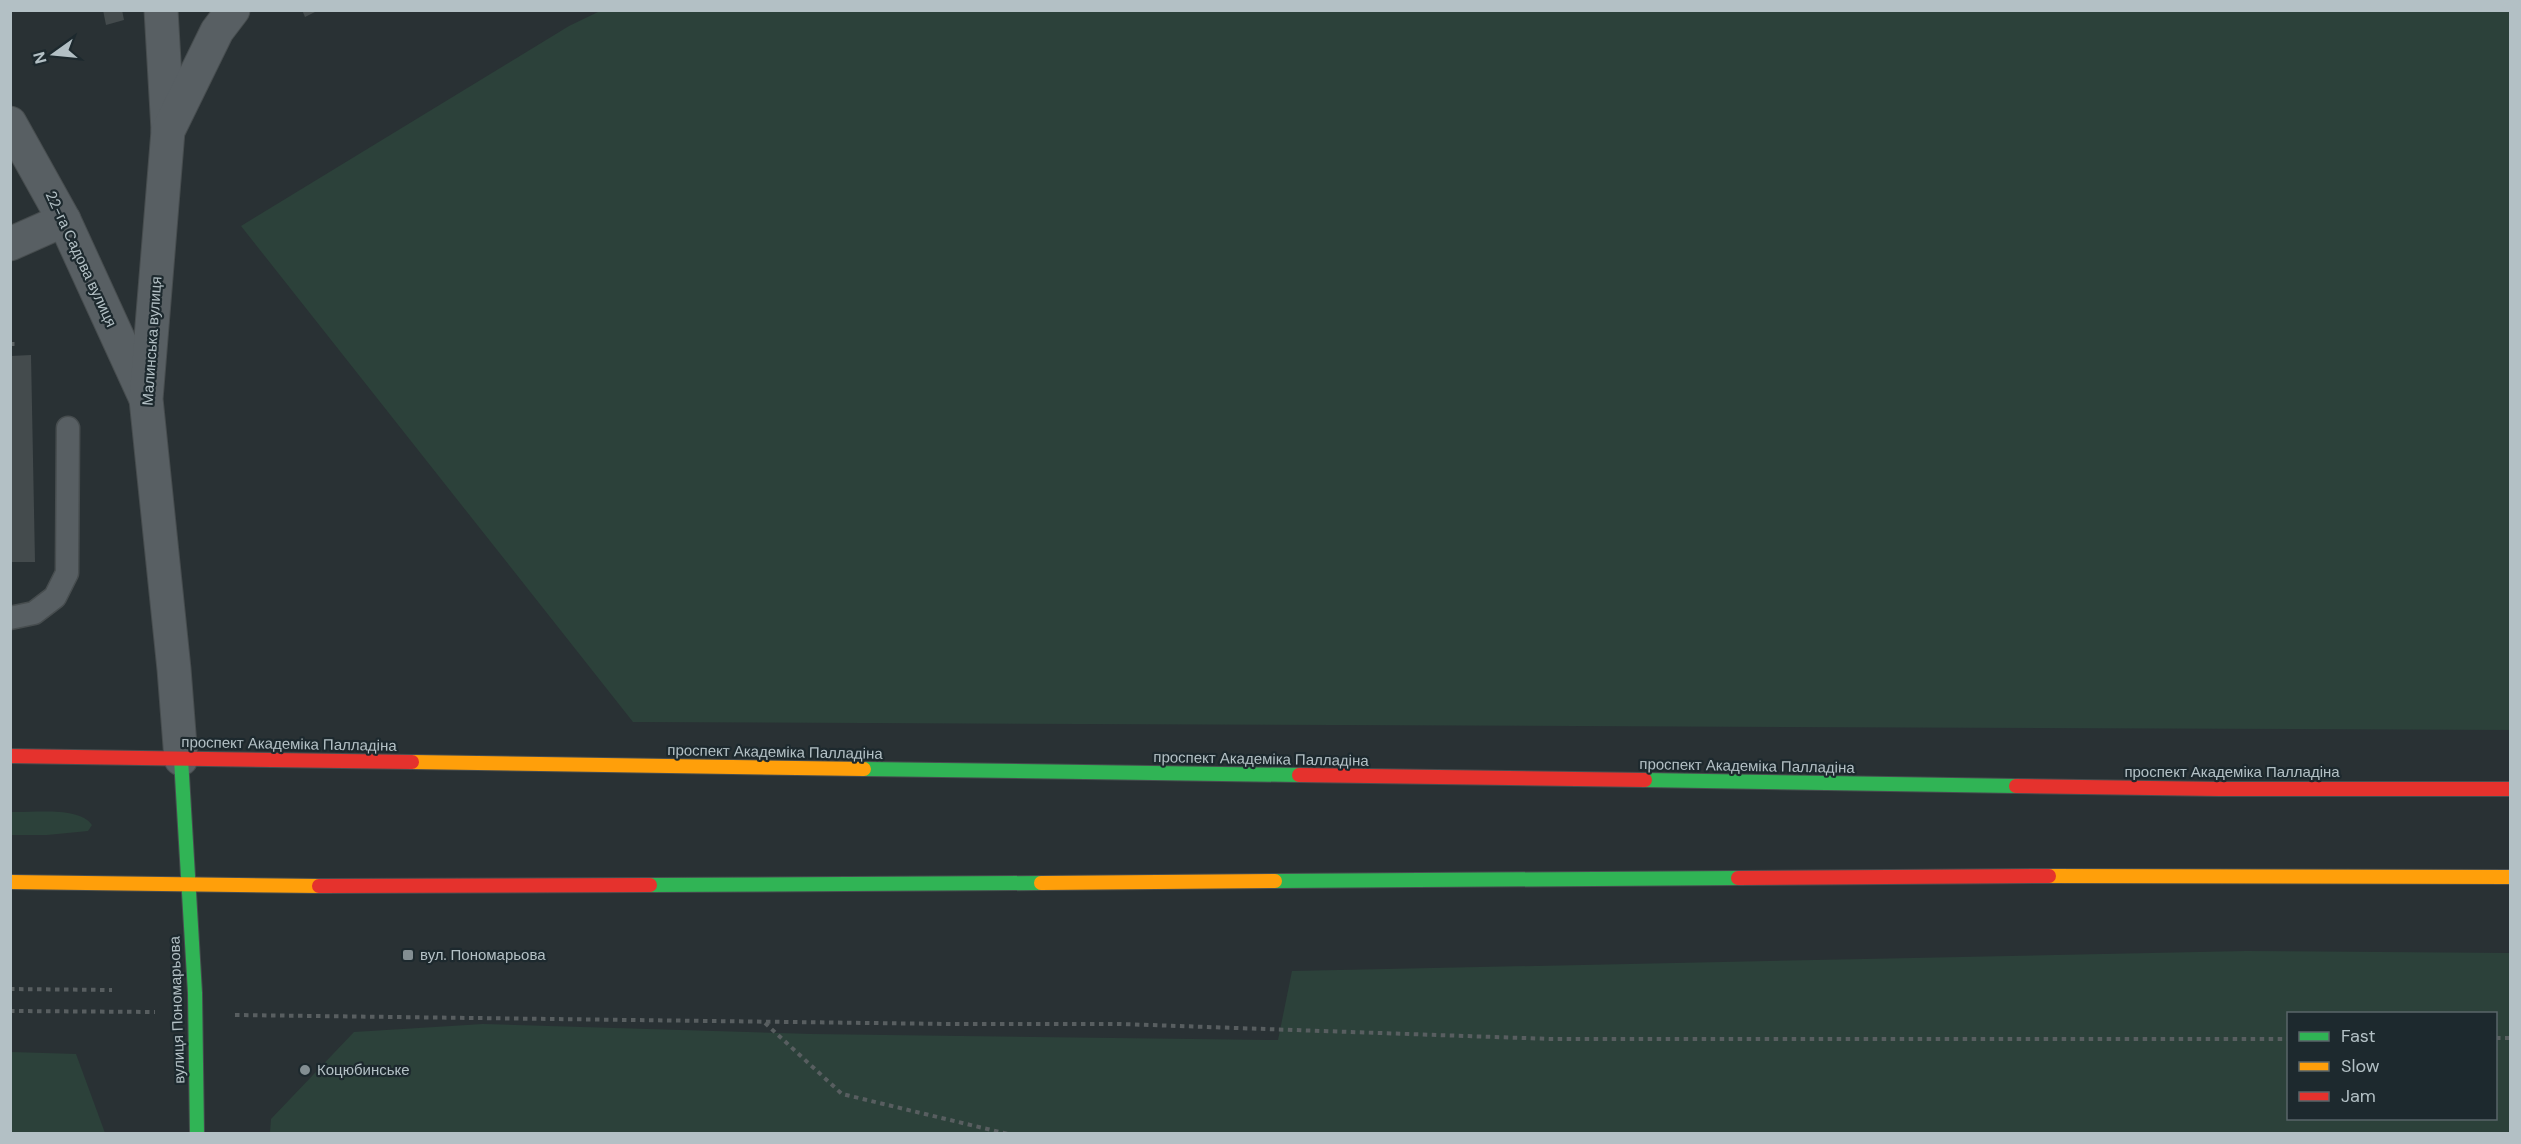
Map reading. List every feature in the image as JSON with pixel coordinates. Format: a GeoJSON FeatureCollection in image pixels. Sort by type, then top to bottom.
{"type":"FeatureCollection","features":[{"type":"Feature","properties":{"kind":"main road","name":"проспект Академіка Палладіна"},"geometry":{"type":"LineString","coordinates":[[10,756],[2218,789],[2511,789]]}},
{"type":"Feature","properties":{"kind":"main road","name":"вулиця Пономарьова"},"geometry":{"type":"LineString","coordinates":[[181,759],[196,1014],[198,1134]]}},
{"type":"Feature","properties":{"kind":"main road"},"geometry":{"type":"LineString","coordinates":[[10,882],[421,887],[2207,876],[2511,877]]}},
{"type":"Feature","properties":{"kind":"street"},"geometry":{"type":"LineString","coordinates":[[161,10],[168,131]]}},
{"type":"Feature","properties":{"kind":"street","name":"Малинська вулиця"},"geometry":{"type":"LineString","coordinates":[[181,759],[146,399],[168,131],[217,31],[233,10]]}},
{"type":"Feature","properties":{"kind":"street","name":"22-га Садова вулиця"},"geometry":{"type":"LineString","coordinates":[[10,123],[64,220],[146,399]]}},
{"type":"Feature","properties":{"kind":"street"},"geometry":{"type":"LineString","coordinates":[[10,244],[64,220]]}},
{"type":"Feature","properties":{"kind":"lane"},"geometry":{"type":"LineString","coordinates":[[10,618],[34,613],[55,597],[67,573],[68,428]]}},
{"type":"Feature","properties":{"kind":"path"},"geometry":{"type":"LineString","coordinates":[[10,344],[18,344]]}},
{"type":"Feature","properties":{"kind":"path"},"geometry":{"type":"LineString","coordinates":[[10,989],[112,990]]}},
{"type":"Feature","properties":{"kind":"path"},"geometry":{"type":"LineString","coordinates":[[10,1011],[282,1017],[1121,1023],[1552,1039],[2287,1039]]}},
{"type":"Feature","properties":{"kind":"path"},"geometry":{"type":"LineString","coordinates":[[764,1022],[842,1094],[1008,1134]]}},
{"type":"Feature","properties":{"kind":"green space"},"geometry":{"type":"Polygon","coordinates":[[[600,11],[2510,11],[2510,730],[633,722],[241,226],[569,26],[600,11]]]}},
{"type":"Feature","properties":{"kind":"green space"},"geometry":{"type":"Polygon","coordinates":[[[11,812],[66,813],[86,819],[92,825],[88,831],[47,835],[11,835],[11,812]]]}},
{"type":"Feature","properties":{"kind":"green space"},"geometry":{"type":"Polygon","coordinates":[[[2246,951],[2510,953],[2510,1133],[270,1133],[271,1119],[354,1032],[483,1024],[812,1034],[1278,1040],[1292,971],[2246,951]]]}},
{"type":"Feature","properties":{"kind":"green space"},"geometry":{"type":"Polygon","coordinates":[[[11,1052],[76,1054],[105,1133],[11,1133],[11,1052]]]}},
{"type":"Feature","properties":{"kind":"building"},"geometry":{"type":"Polygon","coordinates":[[[103,10],[122,10],[124,20],[106,25],[103,10]]]}},
{"type":"Feature","properties":{"kind":"building"},"geometry":{"type":"Polygon","coordinates":[[[302,10],[319,10],[305,17],[302,10]]]}},
{"type":"Feature","properties":{"kind":"building"},"geometry":{"type":"Polygon","coordinates":[[[31,355],[35,562],[10,562],[10,356],[31,355]]]}},
{"type":"Feature","properties":{"kind":"traffic: fast"},"geometry":{"type":"LineString","coordinates":[[181,759],[195,993],[197,1134]]}},
{"type":"Feature","properties":{"kind":"traffic: fast"},"geometry":{"type":"LineString","coordinates":[[864,769],[1299,775]]}},
{"type":"Feature","properties":{"kind":"traffic: fast"},"geometry":{"type":"LineString","coordinates":[[1645,780],[2016,786]]}},
{"type":"Feature","properties":{"kind":"traffic: fast"},"geometry":{"type":"LineString","coordinates":[[1275,881],[1738,878]]}},
{"type":"Feature","properties":{"kind":"traffic: fast"},"geometry":{"type":"LineString","coordinates":[[650,885],[1041,883]]}},
{"type":"Feature","properties":{"kind":"traffic: slow"},"geometry":{"type":"LineString","coordinates":[[412,762],[864,769]]}},
{"type":"Feature","properties":{"kind":"traffic: slow"},"geometry":{"type":"LineString","coordinates":[[2049,876],[2510,877]]}},
{"type":"Feature","properties":{"kind":"traffic: slow"},"geometry":{"type":"LineString","coordinates":[[1041,883],[1275,881]]}},
{"type":"Feature","properties":{"kind":"traffic: slow"},"geometry":{"type":"LineString","coordinates":[[10,882],[319,886]]}},
{"type":"Feature","properties":{"kind":"traffic: jam"},"geometry":{"type":"LineString","coordinates":[[10,756],[412,762]]}},
{"type":"Feature","properties":{"kind":"traffic: jam"},"geometry":{"type":"LineString","coordinates":[[1299,775],[1645,780]]}},
{"type":"Feature","properties":{"kind":"traffic: jam"},"geometry":{"type":"LineString","coordinates":[[2016,786],[2510,789]]}},
{"type":"Feature","properties":{"kind":"traffic: jam"},"geometry":{"type":"LineString","coordinates":[[1738,878],[2049,876]]}},
{"type":"Feature","properties":{"kind":"traffic: jam"},"geometry":{"type":"LineString","coordinates":[[319,886],[650,885]]}},
{"type":"Feature","properties":{"kind":"place","name":"вул. Пономарьова"},"geometry":{"type":"Point","coordinates":[408,955]}},
{"type":"Feature","properties":{"kind":"place","name":"Коцюбинське"},"geometry":{"type":"Point","coordinates":[305,1070]}}]}
